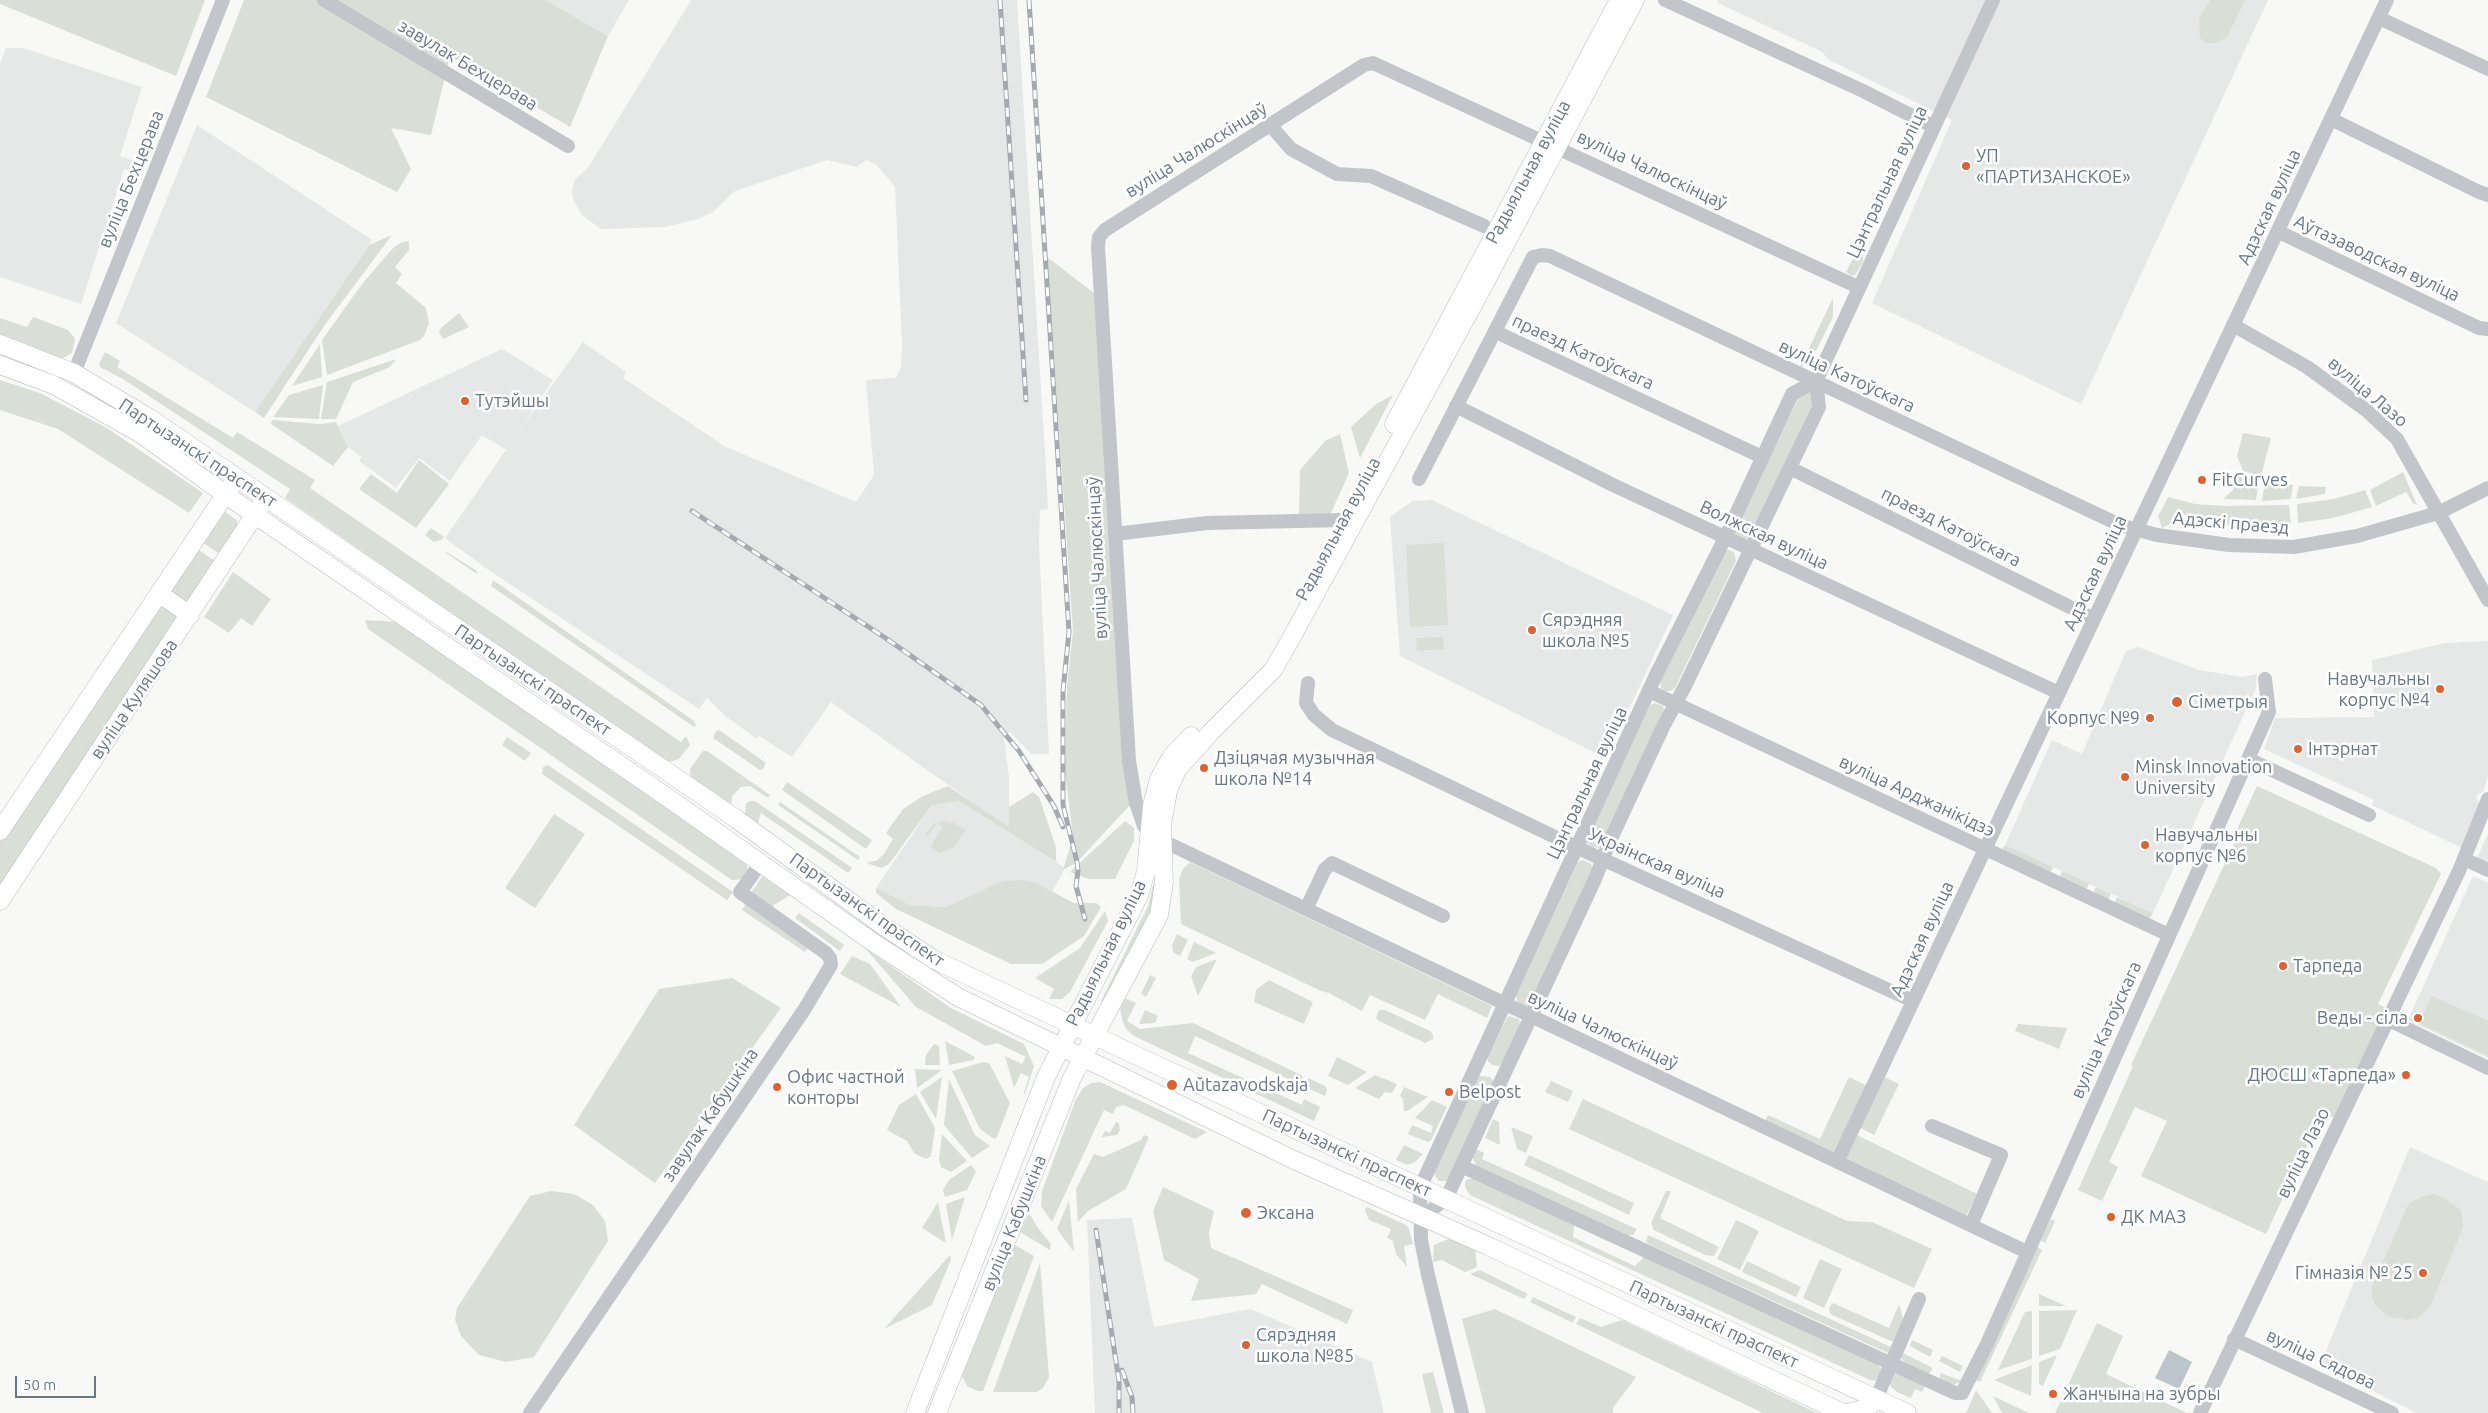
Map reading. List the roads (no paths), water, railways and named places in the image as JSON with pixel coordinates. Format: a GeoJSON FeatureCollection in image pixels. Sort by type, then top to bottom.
{"type":"FeatureCollection","features":[{"type":"Feature","properties":{"kind":"main road","name":"Радыяльная вуліца"},"geometry":{"type":"LineString","coordinates":[[1060,1047],[1138,898],[1177,770],[1210,732],[1272,670],[1358,518],[1551,144],[1619,0]]}},
{"type":"Feature","properties":{"kind":"main road","name":"Радыяльная вуліца"},"geometry":{"type":"LineString","coordinates":[[1094,1036],[1159,915],[1164,882],[1152,805],[1165,767],[1172,756],[1264,663],[1280,638],[1343,520],[1551,144],[1635,0]]}},
{"type":"Feature","properties":{"kind":"main road","name":"Партызанскі праспект"},"geometry":{"type":"LineString","coordinates":[[0,344],[74,373],[151,419],[791,857],[882,925],[933,959],[1420,1188],[1446,1198],[1907,1413]]}},
{"type":"Feature","properties":{"kind":"main road","name":"Партызанскі праспект"},"geometry":{"type":"LineString","coordinates":[[0,365],[54,385],[141,434],[226,495],[761,863],[874,943],[958,997],[1292,1159],[1422,1217],[1843,1413]]}},
{"type":"Feature","properties":{"kind":"main road"},"geometry":{"type":"LineString","coordinates":[[54,385],[65,382],[74,373]]}},
{"type":"Feature","properties":{"kind":"main road"},"geometry":{"type":"LineString","coordinates":[[0,831],[237,478]]}},
{"type":"Feature","properties":{"kind":"main road","name":"вуліца Куляшова"},"geometry":{"type":"LineString","coordinates":[[0,901],[266,497]]}},
{"type":"Feature","properties":{"kind":"main road"},"geometry":{"type":"LineString","coordinates":[[160,594],[190,615]]}},
{"type":"Feature","properties":{"kind":"main road"},"geometry":{"type":"LineString","coordinates":[[761,863],[771,854],[791,857]]}},
{"type":"Feature","properties":{"kind":"main road","name":"вуліца Кабушкіна"},"geometry":{"type":"LineString","coordinates":[[937,1413],[1028,1186],[1082,1058],[1094,1036]]}},
{"type":"Feature","properties":{"kind":"main road","name":"вуліца Кабушкіна"},"geometry":{"type":"LineString","coordinates":[[915,1413],[1046,1077],[1060,1047]]}},
{"type":"Feature","properties":{"kind":"main road"},"geometry":{"type":"LineString","coordinates":[[1847,1413],[1868,1408],[1876,1399]]}},
{"type":"Feature","properties":{"kind":"street","name":"вуліца Бехцерава"},"geometry":{"type":"LineString","coordinates":[[74,373],[223,0]]}},
{"type":"Feature","properties":{"kind":"street","name":"завулак Бехцерава"},"geometry":{"type":"LineString","coordinates":[[324,0],[568,146]]}},
{"type":"Feature","properties":{"kind":"street"},"geometry":{"type":"LineString","coordinates":[[1665,0],[1863,91],[1934,127]]}},
{"type":"Feature","properties":{"kind":"street","name":"Цэнтральная вуліца"},"geometry":{"type":"LineString","coordinates":[[1462,1413],[1421,1240],[1420,1188],[1693,596],[1725,538],[1792,394],[1816,381],[1993,0]]}},
{"type":"Feature","properties":{"kind":"street","name":"Адэская вуліца"},"geometry":{"type":"LineString","coordinates":[[1837,1162],[2388,0]]}},
{"type":"Feature","properties":{"kind":"street"},"geometry":{"type":"LineString","coordinates":[[2379,18],[2488,69]]}},
{"type":"Feature","properties":{"kind":"street","name":"вуліца Чалюскінцаў"},"geometry":{"type":"LineString","coordinates":[[1858,288],[1373,63],[1364,65],[1105,230],[1099,237],[1115,534],[1129,761],[1136,803],[1144,826],[1156,838],[2027,1252]]}},
{"type":"Feature","properties":{"kind":"street"},"geometry":{"type":"LineString","coordinates":[[2331,119],[2488,195]]}},
{"type":"Feature","properties":{"kind":"street"},"geometry":{"type":"LineString","coordinates":[[1271,126],[1291,149],[1337,174],[1371,176],[1484,226]]}},
{"type":"Feature","properties":{"kind":"street","name":"Аўтазаводская вуліца"},"geometry":{"type":"LineString","coordinates":[[2279,232],[2479,328],[2488,329]]}},
{"type":"Feature","properties":{"kind":"street","name":"вуліца Катоўскага"},"geometry":{"type":"LineString","coordinates":[[1496,332],[1533,257],[1550,256],[2120,525],[2137,528]]}},
{"type":"Feature","properties":{"kind":"street","name":"вуліца Лазо"},"geometry":{"type":"LineString","coordinates":[[2234,325],[2307,367],[2383,425],[2403,446],[2438,513],[2488,600]]}},
{"type":"Feature","properties":{"kind":"street"},"geometry":{"type":"LineString","coordinates":[[1419,479],[1496,332]]}},
{"type":"Feature","properties":{"kind":"street","name":"праезд Катоўскага"},"geometry":{"type":"LineString","coordinates":[[1496,332],[1762,457]]}},
{"type":"Feature","properties":{"kind":"street"},"geometry":{"type":"LineString","coordinates":[[1422,1217],[1446,1198],[1663,727],[1676,704],[1819,407],[1816,381]]}},
{"type":"Feature","properties":{"kind":"street","name":"Волжская вуліца"},"geometry":{"type":"LineString","coordinates":[[1456,406],[1725,538],[2059,694]]}},
{"type":"Feature","properties":{"kind":"street","name":"праезд Катоўскага"},"geometry":{"type":"LineString","coordinates":[[1790,468],[2094,620]]}},
{"type":"Feature","properties":{"kind":"street","name":"Адэскі праезд"},"geometry":{"type":"LineString","coordinates":[[2137,528],[2157,535],[2229,545],[2294,548],[2357,536],[2438,513],[2488,488]]}},
{"type":"Feature","properties":{"kind":"street"},"geometry":{"type":"LineString","coordinates":[[1115,534],[1207,523],[1343,520]]}},
{"type":"Feature","properties":{"kind":"street","name":"вуліца Катоўскага"},"geometry":{"type":"LineString","coordinates":[[1891,1364],[1955,1393],[1962,1393],[1986,1346],[2269,712],[2264,680]]}},
{"type":"Feature","properties":{"kind":"street","name":"Украінская вуліца"},"geometry":{"type":"LineString","coordinates":[[1308,683],[1306,703],[1314,715],[1332,730],[1578,848],[1913,1001]]}},
{"type":"Feature","properties":{"kind":"street","name":"вуліца Арджанікідзэ"},"geometry":{"type":"LineString","coordinates":[[1649,691],[2169,935]]}},
{"type":"Feature","properties":{"kind":"street"},"geometry":{"type":"LineString","coordinates":[[2248,759],[2369,815]]}},
{"type":"Feature","properties":{"kind":"street","name":"вуліца Лазо"},"geometry":{"type":"LineString","coordinates":[[2200,1413],[2464,859],[2488,799]]}},
{"type":"Feature","properties":{"kind":"street"},"geometry":{"type":"LineString","coordinates":[[2464,859],[2488,870]]}},
{"type":"Feature","properties":{"kind":"street","name":"завулак Кабушкіна"},"geometry":{"type":"LineString","coordinates":[[530,1413],[804,1010],[831,965],[830,958],[826,953],[740,892],[761,863]]}},
{"type":"Feature","properties":{"kind":"street"},"geometry":{"type":"LineString","coordinates":[[1306,909],[1325,869],[1332,864],[1443,916]]}},
{"type":"Feature","properties":{"kind":"street"},"geometry":{"type":"LineString","coordinates":[[2388,1019],[2488,1068]]}},
{"type":"Feature","properties":{"kind":"street"},"geometry":{"type":"LineString","coordinates":[[1932,1126],[2001,1155],[1970,1225]]}},
{"type":"Feature","properties":{"kind":"street"},"geometry":{"type":"LineString","coordinates":[[1461,1166],[1891,1364]]}},
{"type":"Feature","properties":{"kind":"street"},"geometry":{"type":"LineString","coordinates":[[1876,1399],[1918,1299]]}},
{"type":"Feature","properties":{"kind":"street","name":"вуліца Сядова"},"geometry":{"type":"LineString","coordinates":[[2234,1339],[2392,1413]]}},
{"type":"Feature","properties":{"kind":"railway"},"geometry":{"type":"LineString","coordinates":[[1000,0],[1026,400]]}},
{"type":"Feature","properties":{"kind":"railway"},"geometry":{"type":"LineString","coordinates":[[1029,0],[1069,632],[1063,691],[1063,805],[1077,862],[1076,886],[1085,919]]}},
{"type":"Feature","properties":{"kind":"railway"},"geometry":{"type":"LineString","coordinates":[[692,511],[887,639],[981,705],[1019,751],[1054,806],[1063,827]]}},
{"type":"Feature","properties":{"kind":"railway"},"geometry":{"type":"LineString","coordinates":[[1096,1230],[1119,1381],[1119,1413]]}},
{"type":"Feature","properties":{"kind":"railway"},"geometry":{"type":"LineString","coordinates":[[1122,1370],[1132,1397],[1133,1413]]}},
{"type":"Feature","properties":{"kind":"place","name":"УП «ПАРТИЗАНСКОЕ»"},"geometry":{"type":"Point","coordinates":[1966,166]}},
{"type":"Feature","properties":{"kind":"place","name":"Тутэйшы"},"geometry":{"type":"Point","coordinates":[465,401]}},
{"type":"Feature","properties":{"kind":"place","name":"FitCurves"},"geometry":{"type":"Point","coordinates":[2202,480]}},
{"type":"Feature","properties":{"kind":"place","name":"Сярэдняя школа №5"},"geometry":{"type":"Point","coordinates":[1532,630]}},
{"type":"Feature","properties":{"kind":"place","name":"Навучальны корпус №4"},"geometry":{"type":"Point","coordinates":[2440,689]}},
{"type":"Feature","properties":{"kind":"place","name":"Сіметрыя"},"geometry":{"type":"Point","coordinates":[2177,702]}},
{"type":"Feature","properties":{"kind":"place","name":"Корпус №9"},"geometry":{"type":"Point","coordinates":[2150,718]}},
{"type":"Feature","properties":{"kind":"place","name":"Інтэрнат"},"geometry":{"type":"Point","coordinates":[2298,749]}},
{"type":"Feature","properties":{"kind":"place","name":"Дзіцячая музычная школа №14"},"geometry":{"type":"Point","coordinates":[1204,768]}},
{"type":"Feature","properties":{"kind":"place","name":"Minsk Innovation University"},"geometry":{"type":"Point","coordinates":[2125,777]}},
{"type":"Feature","properties":{"kind":"place","name":"Навучальны корпус №6"},"geometry":{"type":"Point","coordinates":[2145,845]}},
{"type":"Feature","properties":{"kind":"place","name":"Тарпеда"},"geometry":{"type":"Point","coordinates":[2283,966]}},
{"type":"Feature","properties":{"kind":"place","name":"Веды - сіла"},"geometry":{"type":"Point","coordinates":[2418,1018]}},
{"type":"Feature","properties":{"kind":"place","name":"ДЮСШ «Тарпеда»"},"geometry":{"type":"Point","coordinates":[2406,1075]}},
{"type":"Feature","properties":{"kind":"place","name":"Aŭtazavodskaja"},"geometry":{"type":"Point","coordinates":[1172,1085]}},
{"type":"Feature","properties":{"kind":"place","name":"Офис частной конторы"},"geometry":{"type":"Point","coordinates":[777,1087]}},
{"type":"Feature","properties":{"kind":"place","name":"Belpost"},"geometry":{"type":"Point","coordinates":[1449,1092]}},
{"type":"Feature","properties":{"kind":"place","name":"Эксана"},"geometry":{"type":"Point","coordinates":[1246,1213]}},
{"type":"Feature","properties":{"kind":"place","name":"ДК МАЗ"},"geometry":{"type":"Point","coordinates":[2111,1217]}},
{"type":"Feature","properties":{"kind":"place","name":"Гімназія № 25"},"geometry":{"type":"Point","coordinates":[2423,1273]}},
{"type":"Feature","properties":{"kind":"place","name":"Сярэдняя школа №85"},"geometry":{"type":"Point","coordinates":[1246,1345]}},
{"type":"Feature","properties":{"kind":"place","name":"Жанчына на зубры"},"geometry":{"type":"Point","coordinates":[2053,1394]}}]}
